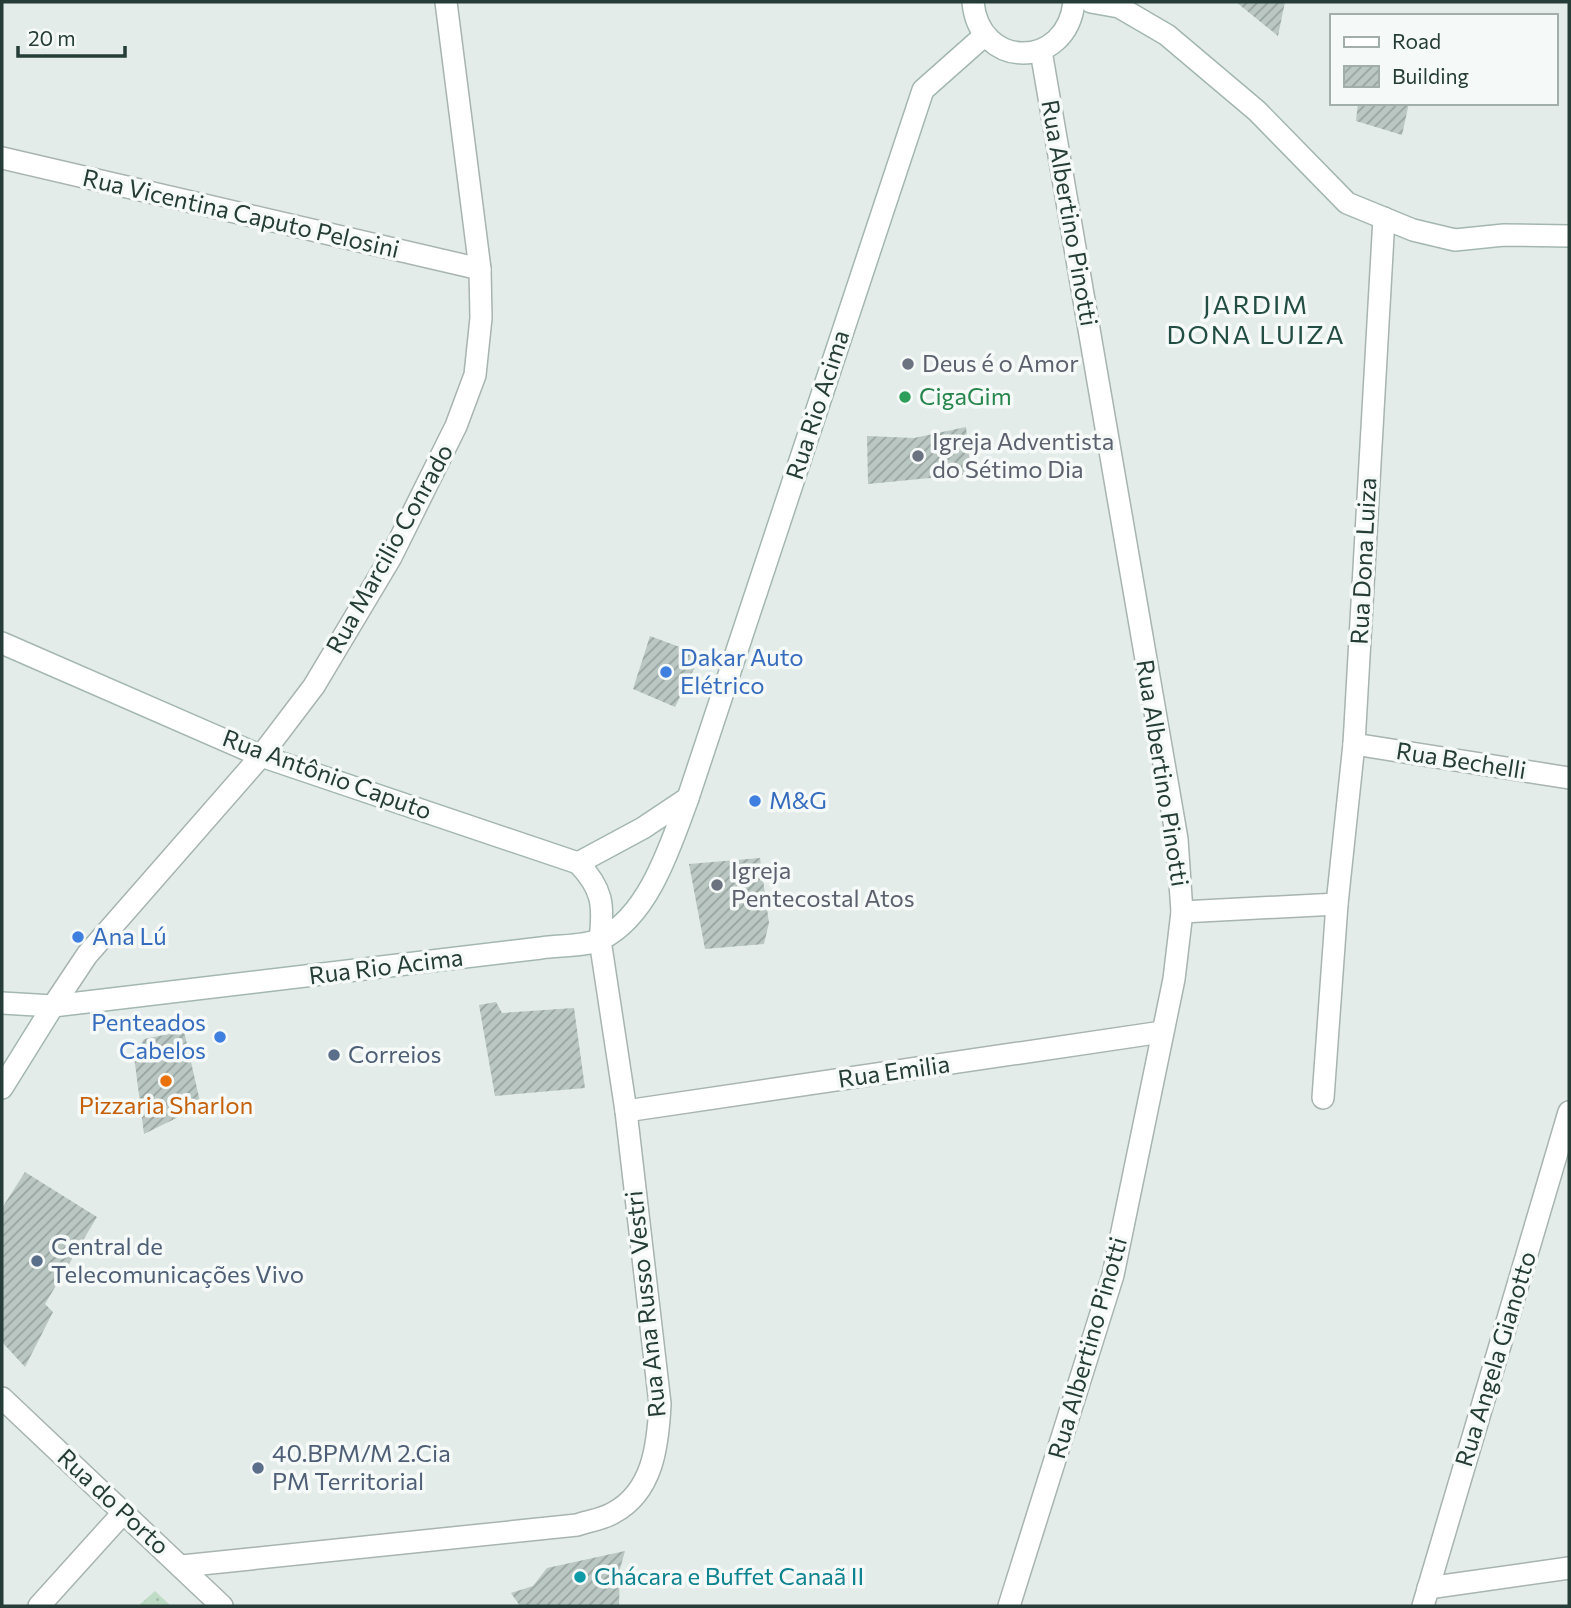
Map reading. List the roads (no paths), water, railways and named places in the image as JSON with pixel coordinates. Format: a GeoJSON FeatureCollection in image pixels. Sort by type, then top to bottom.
{"type":"FeatureCollection","features":[{"type":"Feature","properties":{"kind":"street","name":"Rua Marcilio Conrado"},"geometry":{"type":"LineString","coordinates":[[2,1088],[87,955],[261,756],[314,686],[403,535],[456,426],[475,375],[481,318],[480,269],[446,2]]}},
{"type":"Feature","properties":{"kind":"street"},"geometry":{"type":"LineString","coordinates":[[973,2],[974,15],[985,35],[1008,51],[1024,54],[1041,51],[1055,43],[1066,30],[1074,2]]}},
{"type":"Feature","properties":{"kind":"street"},"geometry":{"type":"LineString","coordinates":[[1091,2],[1119,7],[1167,35],[1257,111],[1347,203],[1413,230],[1455,240],[1504,235],[1569,236]]}},
{"type":"Feature","properties":{"kind":"street","name":"Rua Rio Acima"},"geometry":{"type":"LineString","coordinates":[[2,1003],[53,1006],[600,940],[621,923],[650,888],[664,863],[688,798],[923,90],[985,35]]}},
{"type":"Feature","properties":{"kind":"street","name":"Rua Albertino Pinotti"},"geometry":{"type":"LineString","coordinates":[[1009,1606],[1113,1275],[1174,979],[1182,912],[1177,839],[1041,51]]}},
{"type":"Feature","properties":{"kind":"street","name":"Rua Vicentina Caputo Pelosini"},"geometry":{"type":"LineString","coordinates":[[2,158],[480,269]]}},
{"type":"Feature","properties":{"kind":"street","name":"Rua Dona Luiza"},"geometry":{"type":"LineString","coordinates":[[1323,1098],[1337,904],[1354,744],[1384,218]]}},
{"type":"Feature","properties":{"kind":"street","name":"Rua Antônio Caputo"},"geometry":{"type":"LineString","coordinates":[[2,643],[261,756],[578,863]]}},
{"type":"Feature","properties":{"kind":"street","name":"Rua Bechelli"},"geometry":{"type":"LineString","coordinates":[[1354,744],[1569,778]]}},
{"type":"Feature","properties":{"kind":"street"},"geometry":{"type":"LineString","coordinates":[[600,940],[603,915],[601,897],[593,878],[578,863],[643,828],[688,798]]}},
{"type":"Feature","properties":{"kind":"street"},"geometry":{"type":"LineString","coordinates":[[1182,912],[1337,904]]}},
{"type":"Feature","properties":{"kind":"street","name":"Rua Ana Russo Vestri"},"geometry":{"type":"LineString","coordinates":[[182,1566],[577,1525],[613,1513],[634,1497],[649,1474],[659,1439],[660,1404],[626,1111],[600,940]]}},
{"type":"Feature","properties":{"kind":"street","name":"Rua Emilia"},"geometry":{"type":"LineString","coordinates":[[626,1111],[1162,1032]]}},
{"type":"Feature","properties":{"kind":"street","name":"Rua Angela Gianotto"},"geometry":{"type":"LineString","coordinates":[[1425,1597],[1569,1112]]}},
{"type":"Feature","properties":{"kind":"street","name":"Rua do Porto"},"geometry":{"type":"LineString","coordinates":[[2,1398],[222,1606]]}},
{"type":"Feature","properties":{"kind":"street"},"geometry":{"type":"LineString","coordinates":[[39,1606],[123,1513]]}},
{"type":"Feature","properties":{"kind":"street"},"geometry":{"type":"LineString","coordinates":[[1425,1597],[1569,1568]]}},
{"type":"Feature","properties":{"kind":"place","name":"Deus é o Amor"},"geometry":{"type":"Point","coordinates":[908,364]}},
{"type":"Feature","properties":{"kind":"place","name":"CigaGim"},"geometry":{"type":"Point","coordinates":[905,397]}},
{"type":"Feature","properties":{"kind":"place","name":"Igreja Adventista do Sétimo Dia"},"geometry":{"type":"Point","coordinates":[918,456]}},
{"type":"Feature","properties":{"kind":"place","name":"Dakar Auto Elétrico"},"geometry":{"type":"Point","coordinates":[666,672]}},
{"type":"Feature","properties":{"kind":"place","name":"M&G"},"geometry":{"type":"Point","coordinates":[755,801]}},
{"type":"Feature","properties":{"kind":"place","name":"Igreja Pentecostal Atos"},"geometry":{"type":"Point","coordinates":[717,885]}},
{"type":"Feature","properties":{"kind":"place","name":"Ana Lú"},"geometry":{"type":"Point","coordinates":[78,937]}},
{"type":"Feature","properties":{"kind":"place","name":"Penteados Cabelos"},"geometry":{"type":"Point","coordinates":[220,1037]}},
{"type":"Feature","properties":{"kind":"place","name":"Correios"},"geometry":{"type":"Point","coordinates":[334,1055]}},
{"type":"Feature","properties":{"kind":"place","name":"Pizzaria Sharlon"},"geometry":{"type":"Point","coordinates":[166,1081]}},
{"type":"Feature","properties":{"kind":"place","name":"Central de Telecomunicações Vivo"},"geometry":{"type":"Point","coordinates":[37,1261]}},
{"type":"Feature","properties":{"kind":"place","name":"40.BPM/M 2.Cia PM Territorial"},"geometry":{"type":"Point","coordinates":[258,1468]}},
{"type":"Feature","properties":{"kind":"place","name":"Chácara e Buffet Canaã II"},"geometry":{"type":"Point","coordinates":[580,1577]}},
{"type":"Feature","properties":{"kind":"district","name":"JARDIM DONA LUIZA"},"geometry":{"type":"Point","coordinates":[1256,320]}}]}
